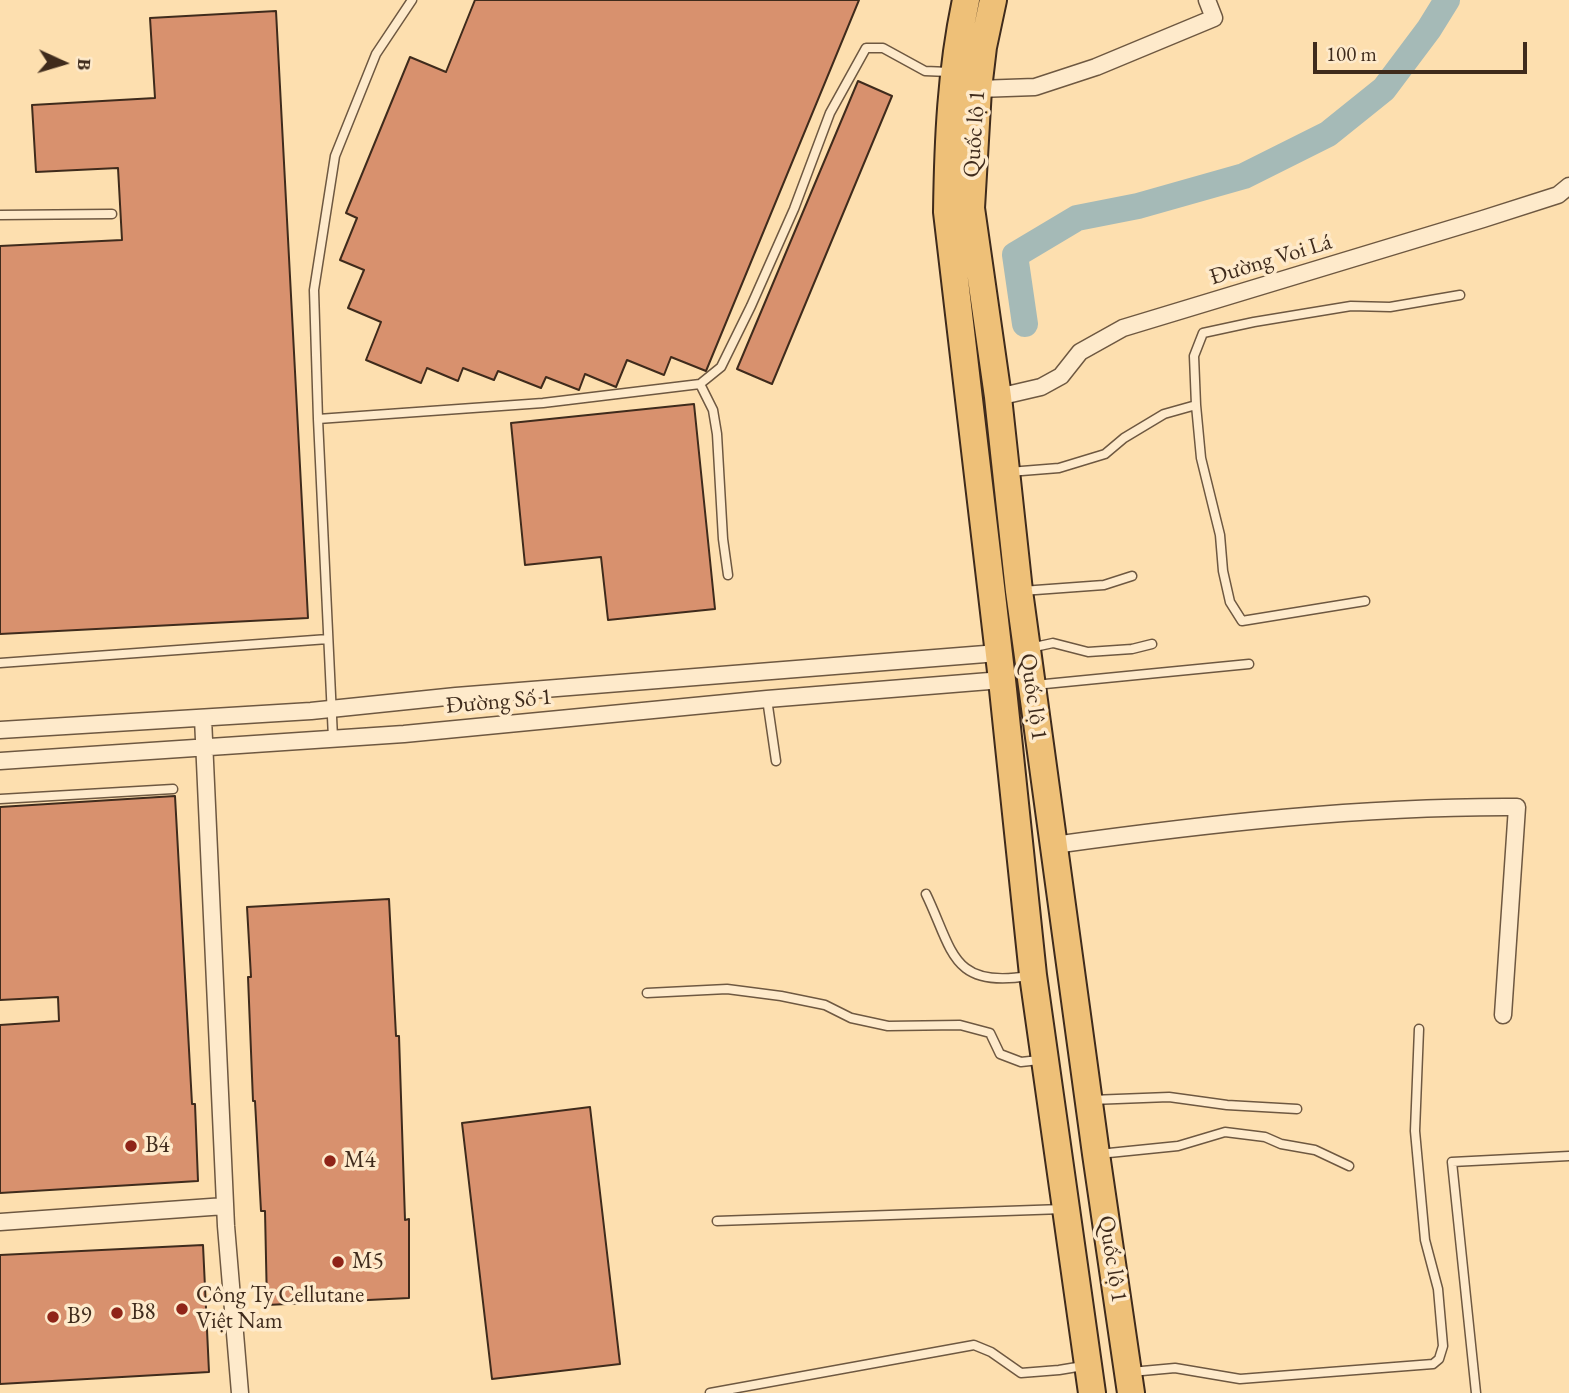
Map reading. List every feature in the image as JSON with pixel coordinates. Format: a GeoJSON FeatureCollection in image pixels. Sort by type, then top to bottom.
{"type":"FeatureCollection","features":[{"type":"Feature","properties":{"kind":"highway","name":"Quốc lộ 1"},"geometry":{"type":"LineString","coordinates":[[966,0],[954,72],[948,141],[947,212],[1002,680],[1033,975],[1092,1393]]}},
{"type":"Feature","properties":{"kind":"highway","name":"Quốc lộ 1"},"geometry":{"type":"LineString","coordinates":[[993,0],[978,89],[971,208],[999,397],[1031,681],[1130,1383]]}},
{"type":"Feature","properties":{"kind":"highway"},"geometry":{"type":"LineString","coordinates":[[998,653],[1027,648]]}},
{"type":"Feature","properties":{"kind":"highway"},"geometry":{"type":"LineString","coordinates":[[1002,680],[1031,681]]}},
{"type":"Feature","properties":{"kind":"street"},"geometry":{"type":"LineString","coordinates":[[978,89],[1035,87],[1096,67],[1214,18],[1207,0]]}},
{"type":"Feature","properties":{"kind":"street","name":"Đường Voi Lá"},"geometry":{"type":"LineString","coordinates":[[999,397],[1041,387],[1061,376],[1080,352],[1123,328],[1483,219],[1558,195],[1569,186]]}},
{"type":"Feature","properties":{"kind":"street","name":"Đường Số 1"},"geometry":{"type":"LineString","coordinates":[[0,730],[203,718],[998,653]]}},
{"type":"Feature","properties":{"kind":"street","name":"Đường Số 1"},"geometry":{"type":"LineString","coordinates":[[0,761],[404,734],[767,699],[1002,680]]}},
{"type":"Feature","properties":{"kind":"street"},"geometry":{"type":"LineString","coordinates":[[203,718],[225,1206],[240,1393]]}},
{"type":"Feature","properties":{"kind":"street"},"geometry":{"type":"LineString","coordinates":[[1054,845],[1271,820],[1410,809],[1517,807],[1503,1015]]}},
{"type":"Feature","properties":{"kind":"street"},"geometry":{"type":"LineString","coordinates":[[0,1222],[225,1206]]}},
{"type":"Feature","properties":{"kind":"lane"},"geometry":{"type":"LineString","coordinates":[[333,738],[314,290],[335,156],[376,54],[412,0]]}},
{"type":"Feature","properties":{"kind":"lane"},"geometry":{"type":"LineString","coordinates":[[318,419],[543,403],[700,384],[721,366],[745,318],[794,209],[830,113],[866,48],[883,48],[925,71],[954,72]]}},
{"type":"Feature","properties":{"kind":"lane"},"geometry":{"type":"LineString","coordinates":[[0,215],[112,215]]}},
{"type":"Feature","properties":{"kind":"lane"},"geometry":{"type":"LineString","coordinates":[[1365,601],[1242,621],[1230,602],[1223,571],[1220,535],[1201,458],[1194,356],[1203,334],[1254,322],[1351,306],[1390,307],[1460,295]]}},
{"type":"Feature","properties":{"kind":"lane"},"geometry":{"type":"LineString","coordinates":[[700,384],[713,410],[718,434],[723,539],[728,575]]}},
{"type":"Feature","properties":{"kind":"lane"},"geometry":{"type":"LineString","coordinates":[[1006,473],[1059,468],[1105,454],[1124,438],[1164,414],[1196,405]]}},
{"type":"Feature","properties":{"kind":"lane"},"geometry":{"type":"LineString","coordinates":[[1019,591],[1104,585],[1132,576]]}},
{"type":"Feature","properties":{"kind":"lane"},"geometry":{"type":"LineString","coordinates":[[0,663],[328,639]]}},
{"type":"Feature","properties":{"kind":"lane"},"geometry":{"type":"LineString","coordinates":[[1027,648],[1052,643],[1088,652],[1132,649],[1152,644]]}},
{"type":"Feature","properties":{"kind":"lane"},"geometry":{"type":"LineString","coordinates":[[1031,681],[1249,664]]}},
{"type":"Feature","properties":{"kind":"lane"},"geometry":{"type":"LineString","coordinates":[[767,699],[776,761]]}},
{"type":"Feature","properties":{"kind":"lane"},"geometry":{"type":"LineString","coordinates":[[0,799],[173,789]]}},
{"type":"Feature","properties":{"kind":"lane"},"geometry":{"type":"LineString","coordinates":[[926,894],[953,955],[964,970],[991,979],[1006,980],[1033,975]]}},
{"type":"Feature","properties":{"kind":"lane"},"geometry":{"type":"LineString","coordinates":[[647,993],[727,989],[825,1005],[851,1018],[888,1026],[960,1025],[990,1033],[1000,1054],[1021,1062],[1045,1060]]}},
{"type":"Feature","properties":{"kind":"lane"},"geometry":{"type":"LineString","coordinates":[[1130,1383],[1175,1368],[1240,1379],[1433,1364],[1439,1359],[1443,1346],[1441,1316],[1438,1289],[1424,1240],[1415,1131],[1419,1029]]}},
{"type":"Feature","properties":{"kind":"lane"},"geometry":{"type":"LineString","coordinates":[[1088,1100],[1169,1097],[1227,1105],[1297,1109]]}},
{"type":"Feature","properties":{"kind":"lane"},"geometry":{"type":"LineString","coordinates":[[1096,1154],[1178,1146],[1225,1132],[1265,1137],[1281,1144],[1315,1150],[1349,1166]]}},
{"type":"Feature","properties":{"kind":"lane"},"geometry":{"type":"LineString","coordinates":[[1476,1393],[1452,1162],[1569,1156]]}},
{"type":"Feature","properties":{"kind":"lane"},"geometry":{"type":"LineString","coordinates":[[718,1221],[1066,1209]]}},
{"type":"Feature","properties":{"kind":"lane"},"geometry":{"type":"LineString","coordinates":[[710,1393],[974,1345],[991,1352],[1021,1373],[1088,1365]]}},
{"type":"Feature","properties":{"kind":"building"},"geometry":{"type":"Polygon","coordinates":[[[475,0],[859,0],[706,371],[671,357],[664,375],[627,360],[616,387],[585,374],[579,390],[546,377],[541,388],[498,371],[494,380],[463,368],[458,381],[427,368],[421,383],[366,360],[381,322],[348,308],[364,270],[340,260],[357,218],[346,213],[410,57],[446,72],[475,0]]]}},
{"type":"Feature","properties":{"kind":"building"},"geometry":{"type":"Polygon","coordinates":[[[276,11],[308,618],[0,634],[0,246],[122,240],[118,168],[36,172],[32,105],[155,98],[150,18],[276,11]]]}},
{"type":"Feature","properties":{"kind":"building"},"geometry":{"type":"Polygon","coordinates":[[[858,81],[892,96],[772,384],[737,369],[858,81]]]}},
{"type":"Feature","properties":{"kind":"building"},"geometry":{"type":"Polygon","coordinates":[[[694,404],[715,609],[608,620],[601,557],[525,565],[511,423],[694,404]]]}},
{"type":"Feature","properties":{"kind":"building"},"geometry":{"type":"Polygon","coordinates":[[[175,796],[198,1181],[0,1193],[0,1025],[59,1021],[58,997],[0,1000],[0,807],[175,796]]]}},
{"type":"Feature","properties":{"kind":"building"},"geometry":{"type":"Polygon","coordinates":[[[389,899],[396,1036],[399,1036],[405,1220],[409,1219],[409,1298],[267,1305],[265,1211],[261,1211],[253,1101],[247,907],[389,899]]]}},
{"type":"Feature","properties":{"kind":"building"},"geometry":{"type":"Polygon","coordinates":[[[590,1107],[620,1364],[492,1379],[462,1123],[590,1107]]]}},
{"type":"Feature","properties":{"kind":"building"},"geometry":{"type":"Polygon","coordinates":[[[203,1245],[209,1372],[0,1384],[0,1255],[203,1245]]]}},
{"type":"Feature","properties":{"kind":"waterway"},"geometry":{"type":"LineString","coordinates":[[1025,324],[1015,255],[1077,218],[1138,206],[1244,176],[1328,134],[1384,89],[1447,0]]}},
{"type":"Feature","properties":{"kind":"place","name":"B4"},"geometry":{"type":"Point","coordinates":[131,1146]}},
{"type":"Feature","properties":{"kind":"place","name":"M4"},"geometry":{"type":"Point","coordinates":[330,1161]}},
{"type":"Feature","properties":{"kind":"place","name":"M5"},"geometry":{"type":"Point","coordinates":[338,1262]}},
{"type":"Feature","properties":{"kind":"place","name":"Công Ty Cellutane Việt Nam"},"geometry":{"type":"Point","coordinates":[182,1309]}},
{"type":"Feature","properties":{"kind":"place","name":"B8"},"geometry":{"type":"Point","coordinates":[117,1313]}},
{"type":"Feature","properties":{"kind":"place","name":"B9"},"geometry":{"type":"Point","coordinates":[53,1317]}}]}
